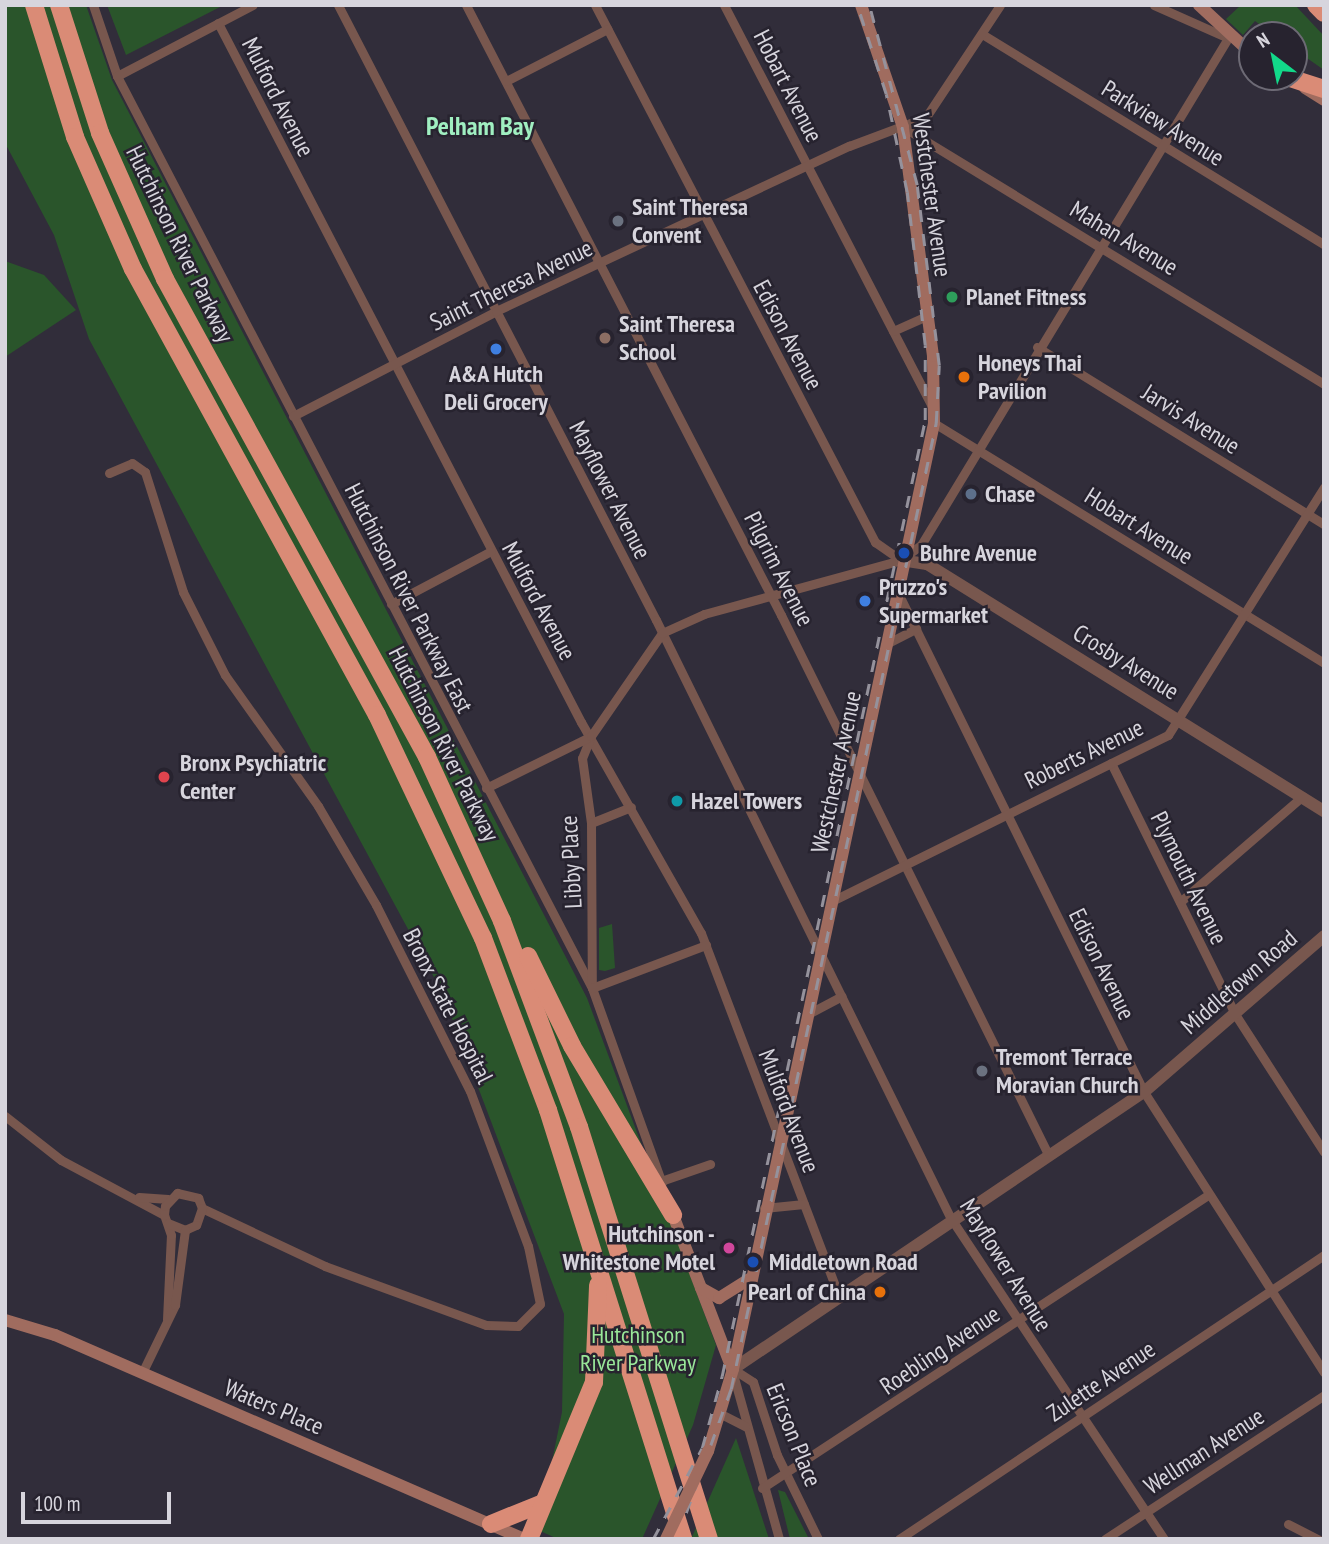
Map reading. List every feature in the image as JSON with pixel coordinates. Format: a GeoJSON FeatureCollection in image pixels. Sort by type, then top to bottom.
{"type":"FeatureCollection","features":[{"type":"Feature","properties":{"kind":"highway","name":"Hutchinson River Parkway"},"geometry":{"type":"LineString","coordinates":[[34,5],[75,137],[133,269],[377,715],[451,866],[519,1030],[598,1267],[683,1539]]}},
{"type":"Feature","properties":{"kind":"highway","name":"Hutchinson River Parkway"},"geometry":{"type":"LineString","coordinates":[[60,5],[100,133],[160,269],[472,852],[579,1127],[709,1539]]}},
{"type":"Feature","properties":{"kind":"highway"},"geometry":{"type":"LineString","coordinates":[[67,5],[71,45]]}},
{"type":"Feature","properties":{"kind":"highway"},"geometry":{"type":"LineString","coordinates":[[1316,5],[1324,13]]}},
{"type":"Feature","properties":{"kind":"highway"},"geometry":{"type":"LineString","coordinates":[[472,852],[572,1046],[673,1215]]}},
{"type":"Feature","properties":{"kind":"highway"},"geometry":{"type":"LineString","coordinates":[[529,1539],[598,1365],[598,1267]]}},
{"type":"Feature","properties":{"kind":"highway"},"geometry":{"type":"LineString","coordinates":[[491,1524],[543,1503]]}},
{"type":"Feature","properties":{"kind":"main road","name":"Westchester Avenue"},"geometry":{"type":"LineString","coordinates":[[666,1539],[708,1451],[737,1372],[749,1279],[820,954],[901,560],[934,423],[929,315],[903,127],[861,5]]}},
{"type":"Feature","properties":{"kind":"main road"},"geometry":{"type":"LineString","coordinates":[[1199,5],[1228,38],[1238,45]]}},
{"type":"Feature","properties":{"kind":"main road"},"geometry":{"type":"LineString","coordinates":[[1308,90],[1324,100]]}},
{"type":"Feature","properties":{"kind":"main road"},"geometry":{"type":"LineString","coordinates":[[673,1215],[737,1372]]}},
{"type":"Feature","properties":{"kind":"main road"},"geometry":{"type":"LineString","coordinates":[[701,1288],[719,1297],[749,1279]]}},
{"type":"Feature","properties":{"kind":"main road","name":"Waters Place"},"geometry":{"type":"LineString","coordinates":[[5,1320],[142,1373],[524,1539]]}},
{"type":"Feature","properties":{"kind":"street","name":"Hutchinson River Parkway East"},"geometry":{"type":"LineString","coordinates":[[93,5],[117,76],[592,988],[673,1215]]}},
{"type":"Feature","properties":{"kind":"street"},"geometry":{"type":"LineString","coordinates":[[117,76],[253,5]]}},
{"type":"Feature","properties":{"kind":"street","name":"Mayflower Avenue"},"geometry":{"type":"LineString","coordinates":[[338,5],[663,633],[950,1217],[1164,1539]]}},
{"type":"Feature","properties":{"kind":"street","name":"Pilgrim Avenue"},"geometry":{"type":"LineString","coordinates":[[466,5],[859,769],[1048,1154]]}},
{"type":"Feature","properties":{"kind":"street","name":"Edison Avenue"},"geometry":{"type":"LineString","coordinates":[[595,5],[875,542],[901,560]]}},
{"type":"Feature","properties":{"kind":"street","name":"Hobart Avenue"},"geometry":{"type":"LineString","coordinates":[[724,5],[933,408]]}},
{"type":"Feature","properties":{"kind":"street","name":"Saint Theresa Avenue"},"geometry":{"type":"LineString","coordinates":[[293,416],[496,311],[807,166],[926,117],[1000,5]]}},
{"type":"Feature","properties":{"kind":"street"},"geometry":{"type":"LineString","coordinates":[[486,788],[591,736],[663,633],[771,596],[901,560],[921,545],[1037,347],[1228,38],[1154,5]]}},
{"type":"Feature","properties":{"kind":"street","name":"Mulford Avenue"},"geometry":{"type":"LineString","coordinates":[[218,23],[491,551],[706,945],[838,1293]]}},
{"type":"Feature","properties":{"kind":"street"},"geometry":{"type":"LineString","coordinates":[[506,81],[607,29]]}},
{"type":"Feature","properties":{"kind":"street","name":"Parkview Avenue"},"geometry":{"type":"LineString","coordinates":[[982,34],[1324,244]]}},
{"type":"Feature","properties":{"kind":"street","name":"Mahan Avenue"},"geometry":{"type":"LineString","coordinates":[[903,127],[1324,384]]}},
{"type":"Feature","properties":{"kind":"street"},"geometry":{"type":"LineString","coordinates":[[893,331],[929,315]]}},
{"type":"Feature","properties":{"kind":"street","name":"Jarvis Avenue"},"geometry":{"type":"LineString","coordinates":[[1037,347],[1324,524]]}},
{"type":"Feature","properties":{"kind":"street","name":"Hobart Avenue"},"geometry":{"type":"LineString","coordinates":[[934,423],[1324,663]]}},
{"type":"Feature","properties":{"kind":"street","name":"Bronx State Hospital"},"geometry":{"type":"LineString","coordinates":[[109,473],[132,463],[145,472],[183,592],[225,675],[318,806],[376,905],[470,1091],[531,1257],[540,1304],[518,1326],[486,1325],[222,1221],[202,1208]]}},
{"type":"Feature","properties":{"kind":"street","name":"Roberts Avenue"},"geometry":{"type":"LineString","coordinates":[[830,902],[1168,735],[1180,720],[1324,488]]}},
{"type":"Feature","properties":{"kind":"street"},"geometry":{"type":"LineString","coordinates":[[391,604],[491,551]]}},
{"type":"Feature","properties":{"kind":"street","name":"Crosby Avenue"},"geometry":{"type":"LineString","coordinates":[[901,560],[923,562],[1324,811]]}},
{"type":"Feature","properties":{"kind":"street","name":"Edison Avenue"},"geometry":{"type":"LineString","coordinates":[[895,588],[1144,1092],[1324,1372]]}},
{"type":"Feature","properties":{"kind":"street"},"geometry":{"type":"LineString","coordinates":[[885,645],[916,629]]}},
{"type":"Feature","properties":{"kind":"street","name":"Libby Place"},"geometry":{"type":"LineString","coordinates":[[591,736],[582,758],[591,823],[594,931],[592,988]]}},
{"type":"Feature","properties":{"kind":"street","name":"Plymouth Avenue"},"geometry":{"type":"LineString","coordinates":[[1111,763],[1235,1014],[1324,1152]]}},
{"type":"Feature","properties":{"kind":"street"},"geometry":{"type":"LineString","coordinates":[[1180,902],[1303,796]]}},
{"type":"Feature","properties":{"kind":"street"},"geometry":{"type":"LineString","coordinates":[[591,823],[631,807]]}},
{"type":"Feature","properties":{"kind":"street","name":"Middletown Road"},"geometry":{"type":"LineString","coordinates":[[737,1372],[838,1293],[1144,1092],[1324,937]]}},
{"type":"Feature","properties":{"kind":"street"},"geometry":{"type":"LineString","coordinates":[[592,988],[706,945]]}},
{"type":"Feature","properties":{"kind":"street"},"geometry":{"type":"LineString","coordinates":[[807,1015],[842,996]]}},
{"type":"Feature","properties":{"kind":"street"},"geometry":{"type":"LineString","coordinates":[[5,1116],[61,1160],[138,1197],[185,1230]]}},
{"type":"Feature","properties":{"kind":"street"},"geometry":{"type":"LineString","coordinates":[[661,1181],[710,1164]]}},
{"type":"Feature","properties":{"kind":"street"},"geometry":{"type":"LineString","coordinates":[[138,1197],[168,1199],[188,1193],[202,1208],[196,1224],[185,1230],[167,1319],[142,1373]]}},
{"type":"Feature","properties":{"kind":"street","name":"Roebling Avenue"},"geometry":{"type":"LineString","coordinates":[[762,1488],[787,1475],[1208,1195]]}},
{"type":"Feature","properties":{"kind":"street"},"geometry":{"type":"LineString","coordinates":[[167,1319],[168,1199]]}},
{"type":"Feature","properties":{"kind":"street","name":"Mulford Avenue"},"geometry":{"type":"LineString","coordinates":[[764,1208],[804,1205]]}},
{"type":"Feature","properties":{"kind":"street","name":"Bronx State Hospital"},"geometry":{"type":"LineString","coordinates":[[196,1224],[222,1221]]}},
{"type":"Feature","properties":{"kind":"street","name":"Zulette Avenue"},"geometry":{"type":"LineString","coordinates":[[899,1539],[1324,1255]]}},
{"type":"Feature","properties":{"kind":"street","name":"Ericson Place"},"geometry":{"type":"LineString","coordinates":[[737,1372],[745,1426],[762,1488]]}},
{"type":"Feature","properties":{"kind":"street","name":"Ericson Place"},"geometry":{"type":"LineString","coordinates":[[737,1372],[752,1382],[787,1475],[818,1539]]}},
{"type":"Feature","properties":{"kind":"street","name":"Wellman Avenue"},"geometry":{"type":"LineString","coordinates":[[1105,1539],[1324,1395]]}},
{"type":"Feature","properties":{"kind":"street","name":"Ericson Place"},"geometry":{"type":"LineString","coordinates":[[721,1414],[745,1426]]}},
{"type":"Feature","properties":{"kind":"street"},"geometry":{"type":"LineString","coordinates":[[762,1488],[779,1539]]}},
{"type":"Feature","properties":{"kind":"street"},"geometry":{"type":"LineString","coordinates":[[1288,1524],[1318,1539]]}},
{"type":"Feature","properties":{"kind":"green space","name":"Hutchinson River Parkway"},"geometry":{"type":"Polygon","coordinates":[[[5,5],[86,5],[112,80],[587,998],[716,1345],[693,1425],[642,1539],[558,1539],[538,1530],[562,1412],[564,1314],[442,992],[89,339],[54,235],[5,143],[5,5]]]}},
{"type":"Feature","properties":{"kind":"green space"},"geometry":{"type":"Polygon","coordinates":[[[107,5],[224,5],[126,55],[107,5]]]}},
{"type":"Feature","properties":{"kind":"green space"},"geometry":{"type":"Polygon","coordinates":[[[1241,5],[1295,5],[1324,36],[1324,70],[1308,59],[1308,21],[1238,21],[1238,30],[1226,19],[1241,5]]]}},
{"type":"Feature","properties":{"kind":"green space"},"geometry":{"type":"Polygon","coordinates":[[[5,261],[44,275],[76,310],[5,357],[5,261]]]}},
{"type":"Feature","properties":{"kind":"green space"},"geometry":{"type":"Polygon","coordinates":[[[612,924],[615,968],[599,970],[599,928],[612,924]]]}},
{"type":"Feature","properties":{"kind":"green space"},"geometry":{"type":"Polygon","coordinates":[[[736,1438],[769,1539],[691,1539],[736,1438]]]}},
{"type":"Feature","properties":{"kind":"green space"},"geometry":{"type":"Polygon","coordinates":[[[778,1490],[785,1492],[809,1539],[790,1539],[778,1490]]]}},
{"type":"Feature","properties":{"kind":"railway"},"geometry":{"type":"LineString","coordinates":[[653,1539],[702,1448],[722,1376],[925,420],[925,345],[907,192],[886,94],[857,5]]}},
{"type":"Feature","properties":{"kind":"railway"},"geometry":{"type":"LineString","coordinates":[[686,1513],[731,1389],[936,423],[939,365],[917,185],[869,5]]}},
{"type":"Feature","properties":{"kind":"railway"},"geometry":{"type":"LineString","coordinates":[[668,1539],[684,1501]]}},
{"type":"Feature","properties":{"kind":"place","name":"Saint Theresa Convent"},"geometry":{"type":"Point","coordinates":[618,221]}},
{"type":"Feature","properties":{"kind":"place","name":"Planet Fitness"},"geometry":{"type":"Point","coordinates":[952,297]}},
{"type":"Feature","properties":{"kind":"place","name":"Saint Theresa School"},"geometry":{"type":"Point","coordinates":[605,338]}},
{"type":"Feature","properties":{"kind":"place","name":"A&A Hutch Deli Grocery"},"geometry":{"type":"Point","coordinates":[496,349]}},
{"type":"Feature","properties":{"kind":"place","name":"Honeys Thai Pavilion"},"geometry":{"type":"Point","coordinates":[964,377]}},
{"type":"Feature","properties":{"kind":"place","name":"Chase"},"geometry":{"type":"Point","coordinates":[971,494]}},
{"type":"Feature","properties":{"kind":"place","name":"Buhre Avenue"},"geometry":{"type":"Point","coordinates":[904,553]}},
{"type":"Feature","properties":{"kind":"place","name":"Pruzzo's Supermarket"},"geometry":{"type":"Point","coordinates":[865,601]}},
{"type":"Feature","properties":{"kind":"place","name":"Bronx Psychiatric Center"},"geometry":{"type":"Point","coordinates":[164,777]}},
{"type":"Feature","properties":{"kind":"place","name":"Hazel Towers"},"geometry":{"type":"Point","coordinates":[677,801]}},
{"type":"Feature","properties":{"kind":"place","name":"Tremont Terrace Moravian Church"},"geometry":{"type":"Point","coordinates":[982,1071]}},
{"type":"Feature","properties":{"kind":"place","name":"Hutchinson - Whitestone Motel"},"geometry":{"type":"Point","coordinates":[729,1248]}},
{"type":"Feature","properties":{"kind":"place","name":"Middletown Road"},"geometry":{"type":"Point","coordinates":[753,1262]}},
{"type":"Feature","properties":{"kind":"place","name":"Pearl of China"},"geometry":{"type":"Point","coordinates":[880,1292]}},
{"type":"Feature","properties":{"kind":"district","name":"Pelham Bay"},"geometry":{"type":"Point","coordinates":[480,126]}}]}
